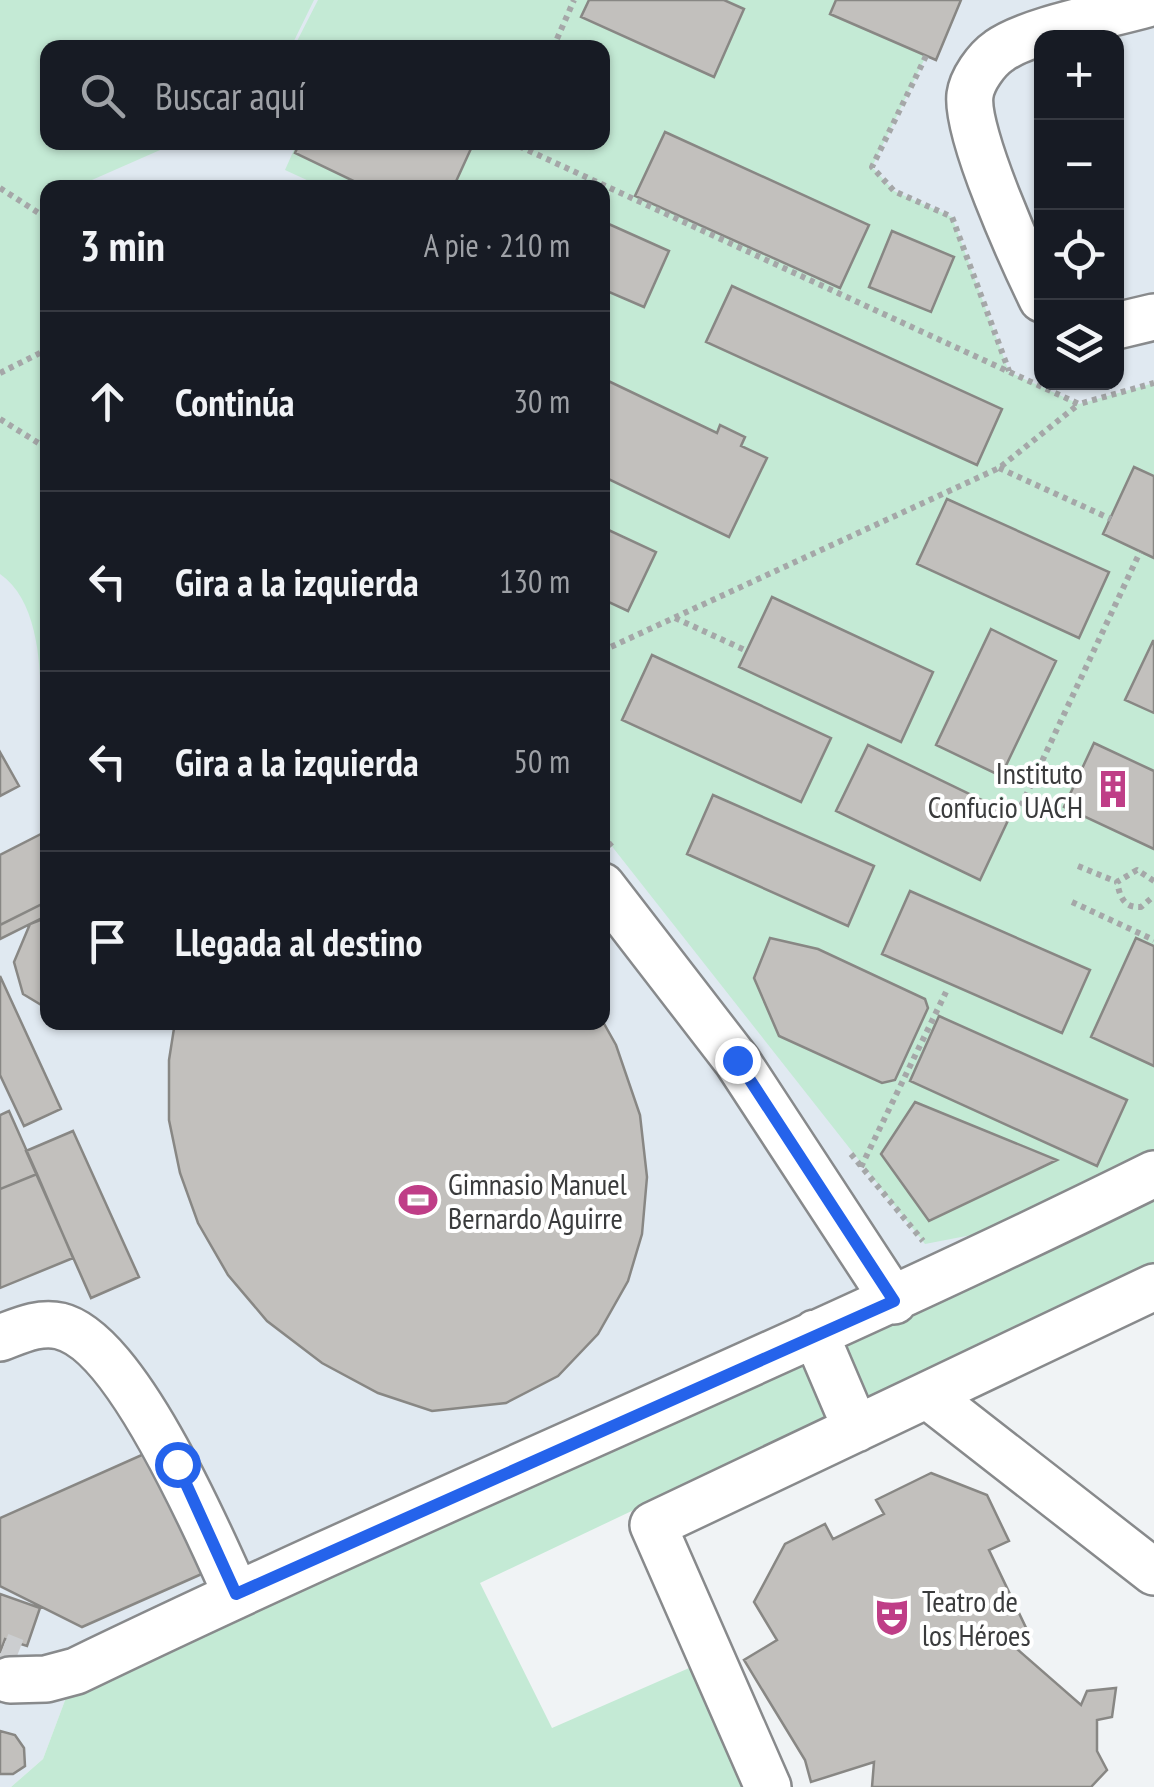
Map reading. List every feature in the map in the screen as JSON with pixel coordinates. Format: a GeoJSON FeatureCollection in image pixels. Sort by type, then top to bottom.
{"type":"FeatureCollection","features":[{"type":"Feature","properties":{"kind":"lane"},"geometry":{"type":"LineString","coordinates":[[1034,280],[986,164],[970,108],[970,92],[976,77],[998,51],[1154,2]]}},
{"type":"Feature","properties":{"kind":"lane"},"geometry":{"type":"LineString","coordinates":[[1124,324],[1154,316]]}},
{"type":"Feature","properties":{"kind":"lane"},"geometry":{"type":"LineString","coordinates":[[610,871],[894,1301]]}},
{"type":"Feature","properties":{"kind":"lane"},"geometry":{"type":"LineString","coordinates":[[12,1670],[46,1679],[76,1671],[236,1594],[894,1301],[1154,1174]]}},
{"type":"Feature","properties":{"kind":"lane"},"geometry":{"type":"LineString","coordinates":[[768,1787],[653,1525],[1154,1288]]}},
{"type":"Feature","properties":{"kind":"lane"},"geometry":{"type":"LineString","coordinates":[[0,1338],[46,1324],[62,1326],[89,1341],[177,1464],[236,1594]]}},
{"type":"Feature","properties":{"kind":"lane"},"geometry":{"type":"LineString","coordinates":[[815,1334],[856,1429]]}},
{"type":"Feature","properties":{"kind":"lane"},"geometry":{"type":"LineString","coordinates":[[927,1395],[1154,1572]]}},
{"type":"Feature","properties":{"kind":"path"},"geometry":{"type":"LineString","coordinates":[[556,40],[574,0]]}},
{"type":"Feature","properties":{"kind":"path"},"geometry":{"type":"LineString","coordinates":[[926,56],[872,167],[894,191],[952,217],[1009,372]]}},
{"type":"Feature","properties":{"kind":"path"},"geometry":{"type":"LineString","coordinates":[[527,150],[592,180]]}},
{"type":"Feature","properties":{"kind":"path"},"geometry":{"type":"LineString","coordinates":[[0,188],[40,214]]}},
{"type":"Feature","properties":{"kind":"path"},"geometry":{"type":"LineString","coordinates":[[610,188],[1079,404]]}},
{"type":"Feature","properties":{"kind":"path"},"geometry":{"type":"LineString","coordinates":[[0,374],[40,353]]}},
{"type":"Feature","properties":{"kind":"path"},"geometry":{"type":"LineString","coordinates":[[610,647],[999,468],[1079,404],[1154,383]]}},
{"type":"Feature","properties":{"kind":"path"},"geometry":{"type":"LineString","coordinates":[[0,420],[40,444]]}},
{"type":"Feature","properties":{"kind":"path"},"geometry":{"type":"LineString","coordinates":[[999,468],[1111,519]]}},
{"type":"Feature","properties":{"kind":"path"},"geometry":{"type":"LineString","coordinates":[[1021,806],[1140,552]]}},
{"type":"Feature","properties":{"kind":"path"},"geometry":{"type":"LineString","coordinates":[[676,618],[747,651]]}},
{"type":"Feature","properties":{"kind":"path"},"geometry":{"type":"LineString","coordinates":[[1078,866],[1117,882]]}},
{"type":"Feature","properties":{"kind":"path"},"geometry":{"type":"LineString","coordinates":[[1117,882],[1137,870],[1154,882]]}},
{"type":"Feature","properties":{"kind":"path"},"geometry":{"type":"LineString","coordinates":[[1117,882],[1119,896],[1128,906],[1141,907],[1153,899]]}},
{"type":"Feature","properties":{"kind":"path"},"geometry":{"type":"LineString","coordinates":[[1072,902],[1154,940]]}},
{"type":"Feature","properties":{"kind":"path"},"geometry":{"type":"LineString","coordinates":[[861,1167],[946,992]]}},
{"type":"Feature","properties":{"kind":"path"},"geometry":{"type":"LineString","coordinates":[[849,1152],[925,1244],[942,1236]]}},
{"type":"Feature","properties":{"kind":"shaded area"},"geometry":{"type":"Polygon","coordinates":[[[0,0],[1154,0],[1154,1174],[76,1671],[43,1759],[11,1787],[0,1787],[0,0]]]}},
{"type":"Feature","properties":{"kind":"green space"},"geometry":{"type":"Polygon","coordinates":[[[0,0],[314,0],[294,40],[40,40],[40,150],[160,150],[92,180],[40,180],[40,668],[28,613],[17,591],[0,574],[0,0]]]}},
{"type":"Feature","properties":{"kind":"green space"},"geometry":{"type":"Polygon","coordinates":[[[318,0],[961,0],[936,60],[926,56],[872,167],[894,191],[952,217],[1009,372],[1034,383],[1034,390],[1048,390],[1079,404],[1154,383],[1154,1263],[480,1583],[552,1728],[696,1665],[759,1787],[11,1787],[43,1759],[76,1671],[1065,1217],[925,1244],[610,844],[610,180],[307,180],[285,170],[294,150],[610,150],[610,40],[298,40],[318,0]]]}},
{"type":"Feature","properties":{"kind":"building"},"geometry":{"type":"Polygon","coordinates":[[[589,0],[724,0],[744,9],[714,77],[581,17],[589,0]]]}},
{"type":"Feature","properties":{"kind":"building"},"geometry":{"type":"Polygon","coordinates":[[[836,0],[961,0],[936,60],[830,14],[836,0]]]}},
{"type":"Feature","properties":{"kind":"building"},"geometry":{"type":"Polygon","coordinates":[[[665,132],[869,225],[840,288],[635,196],[665,132]]]}},
{"type":"Feature","properties":{"kind":"building"},"geometry":{"type":"Polygon","coordinates":[[[470,150],[457,180],[351,180],[295,153],[470,150]]]}},
{"type":"Feature","properties":{"kind":"building"},"geometry":{"type":"Polygon","coordinates":[[[610,225],[669,251],[644,307],[610,292],[610,225]]]}},
{"type":"Feature","properties":{"kind":"building"},"geometry":{"type":"Polygon","coordinates":[[[892,231],[954,257],[931,312],[869,287],[892,231]]]}},
{"type":"Feature","properties":{"kind":"building"},"geometry":{"type":"Polygon","coordinates":[[[732,286],[1002,409],[977,465],[706,342],[732,286]]]}},
{"type":"Feature","properties":{"kind":"building"},"geometry":{"type":"Polygon","coordinates":[[[610,382],[717,433],[720,425],[745,437],[741,446],[767,458],[729,537],[610,480],[610,382]]]}},
{"type":"Feature","properties":{"kind":"building"},"geometry":{"type":"Polygon","coordinates":[[[1134,467],[1154,476],[1154,558],[1103,534],[1134,467]]]}},
{"type":"Feature","properties":{"kind":"building"},"geometry":{"type":"Polygon","coordinates":[[[947,499],[1109,572],[1079,638],[917,564],[947,499]]]}},
{"type":"Feature","properties":{"kind":"building"},"geometry":{"type":"Polygon","coordinates":[[[610,531],[656,552],[628,611],[610,603],[610,531]]]}},
{"type":"Feature","properties":{"kind":"building"},"geometry":{"type":"Polygon","coordinates":[[[772,597],[933,672],[901,742],[739,667],[772,597]]]}},
{"type":"Feature","properties":{"kind":"building"},"geometry":{"type":"Polygon","coordinates":[[[991,629],[1056,661],[1001,776],[936,745],[991,629]]]}},
{"type":"Feature","properties":{"kind":"building"},"geometry":{"type":"Polygon","coordinates":[[[1154,641],[1154,713],[1125,700],[1154,641]]]}},
{"type":"Feature","properties":{"kind":"building"},"geometry":{"type":"Polygon","coordinates":[[[652,655],[831,738],[801,802],[622,720],[652,655]]]}},
{"type":"Feature","properties":{"kind":"building","name":"Instituto Confucio UACH"},"geometry":{"type":"Polygon","coordinates":[[[1094,743],[1154,771],[1154,849],[1064,807],[1094,743]]]}},
{"type":"Feature","properties":{"kind":"building"},"geometry":{"type":"Polygon","coordinates":[[[868,745],[1011,814],[980,880],[836,811],[868,745]]]}},
{"type":"Feature","properties":{"kind":"building"},"geometry":{"type":"Polygon","coordinates":[[[0,752],[19,786],[0,796],[0,752]]]}},
{"type":"Feature","properties":{"kind":"building"},"geometry":{"type":"Polygon","coordinates":[[[713,795],[874,866],[848,926],[687,854],[713,795]]]}},
{"type":"Feature","properties":{"kind":"building"},"geometry":{"type":"Polygon","coordinates":[[[40,835],[40,905],[0,925],[0,855],[40,835]]]}},
{"type":"Feature","properties":{"kind":"building"},"geometry":{"type":"Polygon","coordinates":[[[910,891],[1090,970],[1062,1033],[882,954],[910,891]]]}},
{"type":"Feature","properties":{"kind":"building"},"geometry":{"type":"Polygon","coordinates":[[[40,905],[40,919],[0,939],[0,925],[40,905]]]}},
{"type":"Feature","properties":{"kind":"building"},"geometry":{"type":"Polygon","coordinates":[[[40,920],[40,1004],[23,994],[14,962],[30,924],[40,920]]]}},
{"type":"Feature","properties":{"kind":"building"},"geometry":{"type":"Polygon","coordinates":[[[770,938],[818,949],[925,999],[928,1008],[895,1080],[882,1083],[779,1036],[754,978],[770,938]]]}},
{"type":"Feature","properties":{"kind":"building"},"geometry":{"type":"Polygon","coordinates":[[[1136,938],[1154,946],[1154,1066],[1091,1037],[1136,938]]]}},
{"type":"Feature","properties":{"kind":"building"},"geometry":{"type":"Polygon","coordinates":[[[0,976],[61,1109],[24,1126],[0,1075],[0,976]]]}},
{"type":"Feature","properties":{"kind":"building"},"geometry":{"type":"Polygon","coordinates":[[[939,1016],[1127,1100],[1097,1166],[910,1081],[939,1016]]]}},
{"type":"Feature","properties":{"kind":"building","name":"Gimnasio Manuel Bernardo Aguirre"},"geometry":{"type":"Polygon","coordinates":[[[174,1030],[608,1030],[640,1115],[647,1177],[642,1234],[628,1281],[598,1334],[558,1376],[506,1403],[432,1411],[378,1393],[322,1363],[267,1321],[228,1275],[198,1223],[180,1173],[169,1120],[169,1060],[174,1030]]]}},
{"type":"Feature","properties":{"kind":"building"},"geometry":{"type":"Polygon","coordinates":[[[915,1102],[1057,1160],[929,1221],[881,1154],[915,1102]]]}},
{"type":"Feature","properties":{"kind":"building"},"geometry":{"type":"Polygon","coordinates":[[[9,1111],[37,1174],[0,1189],[0,1115],[9,1111]]]}},
{"type":"Feature","properties":{"kind":"building"},"geometry":{"type":"Polygon","coordinates":[[[73,1131],[139,1277],[91,1298],[26,1151],[73,1131]]]}},
{"type":"Feature","properties":{"kind":"building"},"geometry":{"type":"Polygon","coordinates":[[[37,1174],[73,1258],[0,1288],[0,1189],[37,1174]]]}},
{"type":"Feature","properties":{"kind":"building"},"geometry":{"type":"Polygon","coordinates":[[[162,1446],[213,1569],[82,1627],[0,1586],[0,1518],[162,1446]]]}},
{"type":"Feature","properties":{"kind":"building","name":"Teatro de los Héroes"},"geometry":{"type":"Polygon","coordinates":[[[931,1473],[987,1495],[1009,1541],[989,1550],[1028,1632],[1009,1642],[1081,1705],[1087,1691],[1116,1688],[1112,1717],[1097,1720],[1097,1751],[1107,1770],[1091,1787],[872,1787],[874,1762],[811,1782],[805,1760],[744,1660],[777,1640],[754,1602],[785,1544],[825,1524],[833,1539],[884,1514],[876,1500],[931,1473]]]}},
{"type":"Feature","properties":{"kind":"building"},"geometry":{"type":"Polygon","coordinates":[[[0,1594],[40,1608],[27,1646],[5,1639],[0,1653],[0,1594]]]}},
{"type":"Feature","properties":{"kind":"building"},"geometry":{"type":"Polygon","coordinates":[[[0,1731],[15,1735],[24,1748],[25,1766],[13,1774],[0,1774],[0,1731]]]}},
{"type":"Feature","properties":{"kind":"tunnel"},"geometry":{"type":"LineString","coordinates":[[0,1655],[15,1661]]}},
{"type":"Feature","properties":{"kind":"place","name":"Instituto Confucio UACH"},"geometry":{"type":"Point","coordinates":[1113,789]}},
{"type":"Feature","properties":{"kind":"place","name":"Gimnasio Manuel Bernardo Aguirre"},"geometry":{"type":"Point","coordinates":[418,1200]}},
{"type":"Feature","properties":{"kind":"place","name":"Teatro de los Héroes"},"geometry":{"type":"Point","coordinates":[892,1617]}},
{"type":"Feature","properties":{"kind":"route"},"geometry":{"type":"LineString","coordinates":[[177,1464],[236,1594],[894,1301],[737,1060]]}}]}
